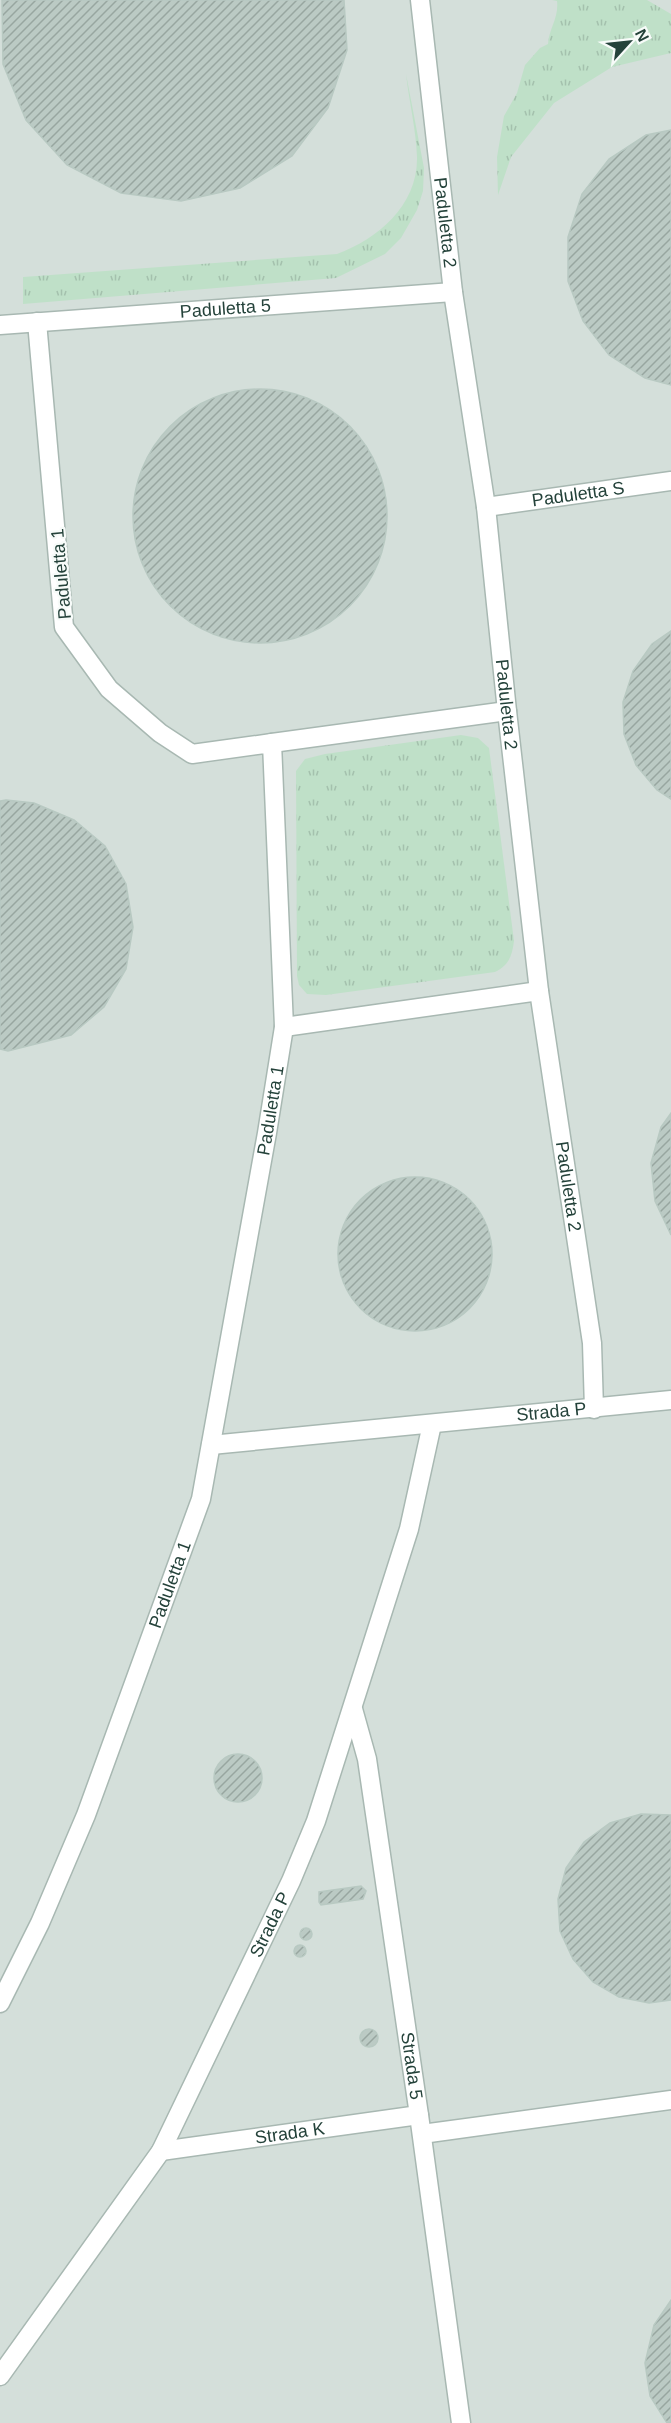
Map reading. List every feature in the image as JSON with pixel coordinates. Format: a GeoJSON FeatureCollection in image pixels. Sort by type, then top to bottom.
{"type":"FeatureCollection","features":[{"type":"Feature","properties":{"kind":"lane","name":"Paduletta 2"},"geometry":{"type":"LineString","coordinates":[[420,0],[453,292],[486,507],[539,992],[592,1342],[594,1409]]}},
{"type":"Feature","properties":{"kind":"lane","name":"Paduletta 5"},"geometry":{"type":"LineString","coordinates":[[0,325],[453,292]]}},
{"type":"Feature","properties":{"kind":"lane","name":"Paduletta 1"},"geometry":{"type":"LineString","coordinates":[[0,2003],[40,1923],[86,1815],[201,1499],[284,1027],[272,743],[192,754],[160,733],[109,689],[64,627],[37,322]]}},
{"type":"Feature","properties":{"kind":"lane","name":"Paduletta S"},"geometry":{"type":"LineString","coordinates":[[486,507],[671,481]]}},
{"type":"Feature","properties":{"kind":"lane"},"geometry":{"type":"LineString","coordinates":[[272,743],[507,711]]}},
{"type":"Feature","properties":{"kind":"lane"},"geometry":{"type":"LineString","coordinates":[[284,1027],[539,992]]}},
{"type":"Feature","properties":{"kind":"lane","name":"Strada P"},"geometry":{"type":"LineString","coordinates":[[211,1445],[671,1400]]}},
{"type":"Feature","properties":{"kind":"lane","name":"Strada P"},"geometry":{"type":"LineString","coordinates":[[0,2376],[160,2151],[291,1881],[316,1821],[409,1529],[432,1424]]}},
{"type":"Feature","properties":{"kind":"lane","name":"Strada 5"},"geometry":{"type":"LineString","coordinates":[[353,1709],[367,1759],[461,2423]]}},
{"type":"Feature","properties":{"kind":"lane","name":"Strada K"},"geometry":{"type":"LineString","coordinates":[[160,2151],[671,2100]]}},
{"type":"Feature","properties":{"kind":"shaded area"},"geometry":{"type":"Polygon","coordinates":[[[0,0],[671,0],[671,2423],[0,2423],[0,0]]]}},
{"type":"Feature","properties":{"kind":"green space"},"geometry":{"type":"Polygon","coordinates":[[[552,0],[647,0],[671,14],[671,53],[612,67],[554,103],[511,157],[498,195],[497,157],[504,116],[517,93],[525,65],[540,48],[548,44],[557,7],[557,1],[552,0]]]}},
{"type":"Feature","properties":{"kind":"green space"},"geometry":{"type":"Polygon","coordinates":[[[406,74],[424,168],[423,191],[417,210],[401,238],[385,254],[336,278],[23,304],[23,277],[337,254],[367,239],[393,218],[403,205],[416,174],[414,126],[406,74]]]}},
{"type":"Feature","properties":{"kind":"green space"},"geometry":{"type":"Polygon","coordinates":[[[461,735],[478,738],[489,748],[514,941],[509,960],[495,972],[326,995],[307,994],[299,985],[297,976],[296,771],[305,759],[325,754],[461,735]]]}},
{"type":"Feature","properties":{"kind":"building"},"geometry":{"type":"Polygon","coordinates":[[[2,0],[344,0],[347,50],[328,108],[292,156],[240,188],[181,201],[121,193],[67,165],[26,120],[3,64],[2,0]]]}},
{"type":"Feature","properties":{"kind":"building"},"geometry":{"type":"Polygon","coordinates":[[[671,130],[671,385],[645,378],[609,355],[583,321],[568,281],[568,237],[582,194],[609,159],[646,135],[671,130]]]}},
{"type":"Feature","properties":{"kind":"building"},"geometry":{"type":"Polygon","coordinates":[[[248,389],[272,389],[309,398],[331,410],[350,426],[366,445],[378,467],[385,491],[387,516],[385,541],[378,565],[366,587],[350,606],[331,622],[309,634],[272,643],[248,643],[211,634],[189,622],[162,597],[142,565],[138,553],[133,528],[133,504],[142,467],[154,445],[179,418],[211,398],[223,394],[248,389]]]}},
{"type":"Feature","properties":{"kind":"building"},"geometry":{"type":"Polygon","coordinates":[[[671,631],[671,799],[657,790],[636,765],[624,734],[623,702],[633,671],[652,644],[671,631]]]}},
{"type":"Feature","properties":{"kind":"building"},"geometry":{"type":"Polygon","coordinates":[[[0,801],[34,803],[74,820],[105,846],[126,884],[133,927],[126,969],[104,1007],[71,1035],[8,1051],[0,1049],[0,801]]]}},
{"type":"Feature","properties":{"kind":"building"},"geometry":{"type":"Polygon","coordinates":[[[671,1113],[671,1235],[655,1201],[651,1163],[661,1127],[671,1113]]]}},
{"type":"Feature","properties":{"kind":"building"},"geometry":{"type":"Polygon","coordinates":[[[415,1177],[430,1178],[444,1183],[458,1190],[469,1200],[479,1211],[486,1225],[491,1239],[491,1269],[486,1283],[479,1297],[469,1308],[458,1318],[444,1325],[430,1330],[415,1331],[400,1330],[386,1325],[372,1318],[361,1308],[351,1297],[344,1283],[339,1269],[338,1254],[339,1239],[344,1225],[351,1211],[361,1200],[372,1190],[386,1183],[400,1178],[415,1177]]]}},
{"type":"Feature","properties":{"kind":"building"},"geometry":{"type":"Polygon","coordinates":[[[233,1754],[243,1754],[258,1764],[262,1778],[261,1787],[252,1798],[243,1802],[233,1802],[218,1792],[214,1783],[214,1773],[224,1758],[233,1754]]]}},
{"type":"Feature","properties":{"kind":"building"},"geometry":{"type":"Polygon","coordinates":[[[641,1814],[671,1815],[671,2000],[649,2003],[619,1997],[593,1982],[573,1959],[560,1931],[558,1899],[566,1868],[584,1842],[610,1823],[641,1814]]]}},
{"type":"Feature","properties":{"kind":"building"},"geometry":{"type":"Polygon","coordinates":[[[361,1886],[366,1891],[363,1899],[321,1905],[319,1902],[319,1892],[361,1886]]]}},
{"type":"Feature","properties":{"kind":"building"},"geometry":{"type":"Polygon","coordinates":[[[308,1928],[311,1929],[311,1939],[304,1940],[301,1939],[300,1932],[301,1929],[308,1928]]]}},
{"type":"Feature","properties":{"kind":"building"},"geometry":{"type":"Polygon","coordinates":[[[302,1945],[305,1946],[305,1956],[298,1957],[295,1956],[294,1949],[295,1946],[302,1945]]]}},
{"type":"Feature","properties":{"kind":"building"},"geometry":{"type":"Polygon","coordinates":[[[365,2029],[373,2029],[378,2034],[376,2045],[365,2047],[360,2042],[360,2034],[365,2029]]]}},
{"type":"Feature","properties":{"kind":"building"},"geometry":{"type":"Polygon","coordinates":[[[671,2300],[671,2423],[667,2423],[650,2396],[645,2363],[654,2325],[671,2300]]]}}]}
